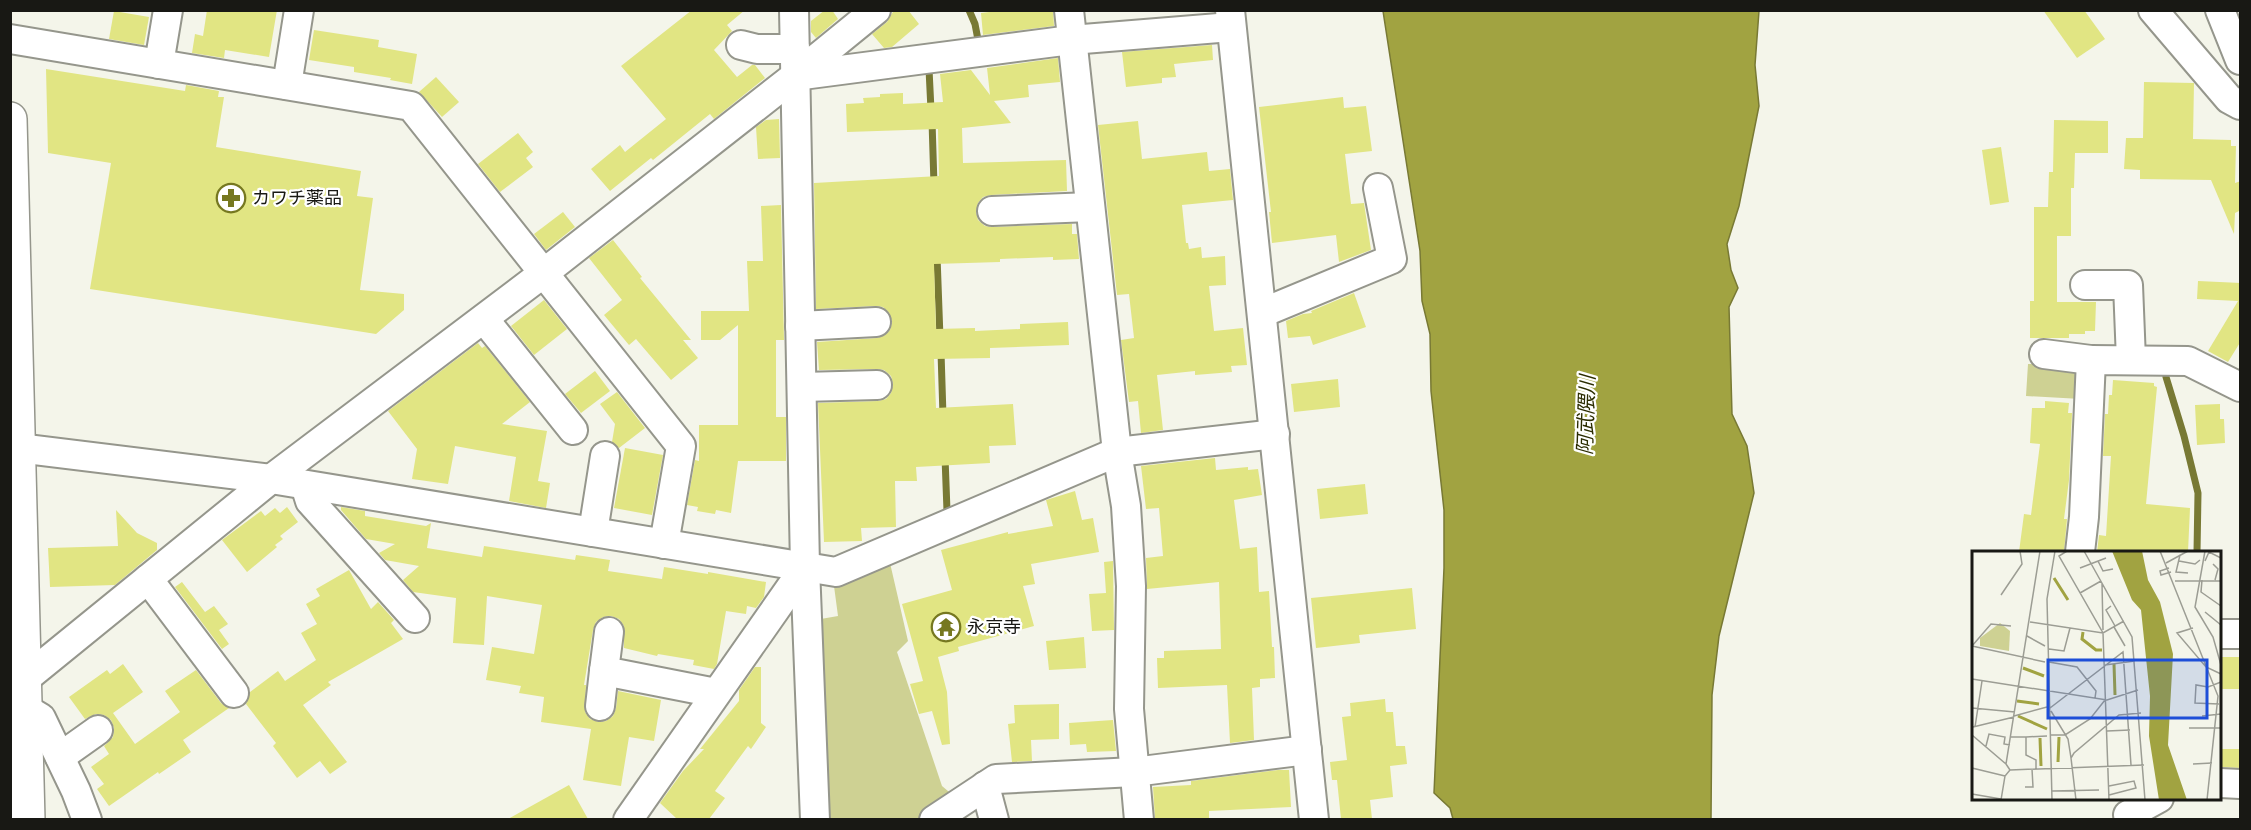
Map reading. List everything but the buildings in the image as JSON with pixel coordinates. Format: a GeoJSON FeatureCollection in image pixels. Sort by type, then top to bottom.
{"type":"FeatureCollection","features":[{"type":"Feature","properties":{"kind":"highway"},"geometry":{"type":"LineString","coordinates":[[10,119],[15,447],[26,694],[28,819]]}},
{"type":"Feature","properties":{"kind":"street"},"geometry":{"type":"LineString","coordinates":[[159,64],[168,10]]}},
{"type":"Feature","properties":{"kind":"street"},"geometry":{"type":"LineString","coordinates":[[287,85],[299,10]]}},
{"type":"Feature","properties":{"kind":"street"},"geometry":{"type":"LineString","coordinates":[[794,10],[805,567],[815,819]]}},
{"type":"Feature","properties":{"kind":"street"},"geometry":{"type":"LineString","coordinates":[[87,819],[81,788],[60,757],[41,718],[26,694],[148,579],[271,479],[545,272],[795,63],[876,10]]}},
{"type":"Feature","properties":{"kind":"street"},"geometry":{"type":"LineString","coordinates":[[1069,10],[1117,452],[1126,506],[1130,575],[1128,709],[1139,819]]}},
{"type":"Feature","properties":{"kind":"street"},"geometry":{"type":"LineString","coordinates":[[2153,10],[2229,99],[2241,105]]}},
{"type":"Feature","properties":{"kind":"street"},"geometry":{"type":"LineString","coordinates":[[2220,10],[2239,53]]}},
{"type":"Feature","properties":{"kind":"street"},"geometry":{"type":"LineString","coordinates":[[741,45],[795,63],[1071,40],[1231,19],[1314,819]]}},
{"type":"Feature","properties":{"kind":"street"},"geometry":{"type":"LineString","coordinates":[[10,39],[411,106],[681,446],[664,544]]}},
{"type":"Feature","properties":{"kind":"street"},"geometry":{"type":"LineString","coordinates":[[1262,313],[1392,259],[1378,188]]}},
{"type":"Feature","properties":{"kind":"street"},"geometry":{"type":"LineString","coordinates":[[992,211],[1090,207]]}},
{"type":"Feature","properties":{"kind":"street"},"geometry":{"type":"LineString","coordinates":[[2085,285],[2128,285],[2131,360]]}},
{"type":"Feature","properties":{"kind":"street"},"geometry":{"type":"LineString","coordinates":[[483,319],[573,430]]}},
{"type":"Feature","properties":{"kind":"street"},"geometry":{"type":"LineString","coordinates":[[800,326],[876,322]]}},
{"type":"Feature","properties":{"kind":"street"},"geometry":{"type":"LineString","coordinates":[[2044,354],[2091,360],[2188,361],[2241,387]]}},
{"type":"Feature","properties":{"kind":"street"},"geometry":{"type":"LineString","coordinates":[[2080,551],[2084,517],[2091,360]]}},
{"type":"Feature","properties":{"kind":"street"},"geometry":{"type":"LineString","coordinates":[[802,387],[877,385]]}},
{"type":"Feature","properties":{"kind":"street"},"geometry":{"type":"LineString","coordinates":[[15,447],[271,479],[836,572],[1117,452],[1275,434]]}},
{"type":"Feature","properties":{"kind":"street"},"geometry":{"type":"LineString","coordinates":[[593,532],[605,456]]}},
{"type":"Feature","properties":{"kind":"street"},"geometry":{"type":"LineString","coordinates":[[305,485],[310,501],[415,618]]}},
{"type":"Feature","properties":{"kind":"street"},"geometry":{"type":"LineString","coordinates":[[628,819],[805,567]]}},
{"type":"Feature","properties":{"kind":"street"},"geometry":{"type":"LineString","coordinates":[[148,579],[234,693]]}},
{"type":"Feature","properties":{"kind":"street"},"geometry":{"type":"LineString","coordinates":[[600,706],[609,632]]}},
{"type":"Feature","properties":{"kind":"street"},"geometry":{"type":"LineString","coordinates":[[2221,634],[2241,634]]}},
{"type":"Feature","properties":{"kind":"street"},"geometry":{"type":"LineString","coordinates":[[604,671],[716,693]]}},
{"type":"Feature","properties":{"kind":"street"},"geometry":{"type":"LineString","coordinates":[[60,757],[98,730]]}},
{"type":"Feature","properties":{"kind":"street"},"geometry":{"type":"LineString","coordinates":[[934,819],[996,779],[1134,772],[1307,750]]}},
{"type":"Feature","properties":{"kind":"street"},"geometry":{"type":"LineString","coordinates":[[2221,783],[2241,783]]}},
{"type":"Feature","properties":{"kind":"street"},"geometry":{"type":"LineString","coordinates":[[985,786],[994,819]]}},
{"type":"Feature","properties":{"kind":"street"},"geometry":{"type":"LineString","coordinates":[[2128,815],[2155,800]]}},
{"type":"Feature","properties":{"kind":"street"},"geometry":{"type":"LineString","coordinates":[[2165,819],[2170,800]]}},
{"type":"Feature","properties":{"kind":"green space"},"geometry":{"type":"Polygon","coordinates":[[[2028,364],[2083,364],[2081,399],[2026,396],[2028,364]]]}},
{"type":"Feature","properties":{"kind":"green space"},"geometry":{"type":"Polygon","coordinates":[[[890,563],[908,641],[897,652],[942,786],[955,797],[921,819],[823,819],[815,620],[838,616],[834,586],[890,563]]]}},
{"type":"Feature","properties":{"kind":"water","name":"阿武隈川"},"geometry":{"type":"Polygon","coordinates":[[[1383,11],[1759,11],[1755,65],[1759,106],[1739,206],[1727,244],[1731,270],[1738,288],[1729,307],[1732,414],[1747,446],[1754,493],[1719,636],[1712,695],[1711,819],[1453,819],[1450,808],[1434,793],[1444,568],[1444,510],[1431,391],[1430,334],[1422,301],[1420,251],[1383,11]]]}},
{"type":"Feature","properties":{"kind":"waterway"},"geometry":{"type":"LineString","coordinates":[[969,10],[975,24],[979,45]]}},
{"type":"Feature","properties":{"kind":"waterway"},"geometry":{"type":"LineString","coordinates":[[929,69],[931,110]]}},
{"type":"Feature","properties":{"kind":"waterway"},"geometry":{"type":"LineString","coordinates":[[932,121],[934,185]]}},
{"type":"Feature","properties":{"kind":"waterway"},"geometry":{"type":"LineString","coordinates":[[937,256],[940,338]]}},
{"type":"Feature","properties":{"kind":"waterway"},"geometry":{"type":"LineString","coordinates":[[941,352],[943,416]]}},
{"type":"Feature","properties":{"kind":"waterway"},"geometry":{"type":"LineString","coordinates":[[2166,377],[2198,493],[2197,551]]}},
{"type":"Feature","properties":{"kind":"waterway"},"geometry":{"type":"LineString","coordinates":[[945,457],[947,511]]}},
{"type":"Feature","properties":{"kind":"place","name":"カワチ薬品"},"geometry":{"type":"Point","coordinates":[231,198]}},
{"type":"Feature","properties":{"kind":"place","name":"永京寺"},"geometry":{"type":"Point","coordinates":[946,627]}}]}
